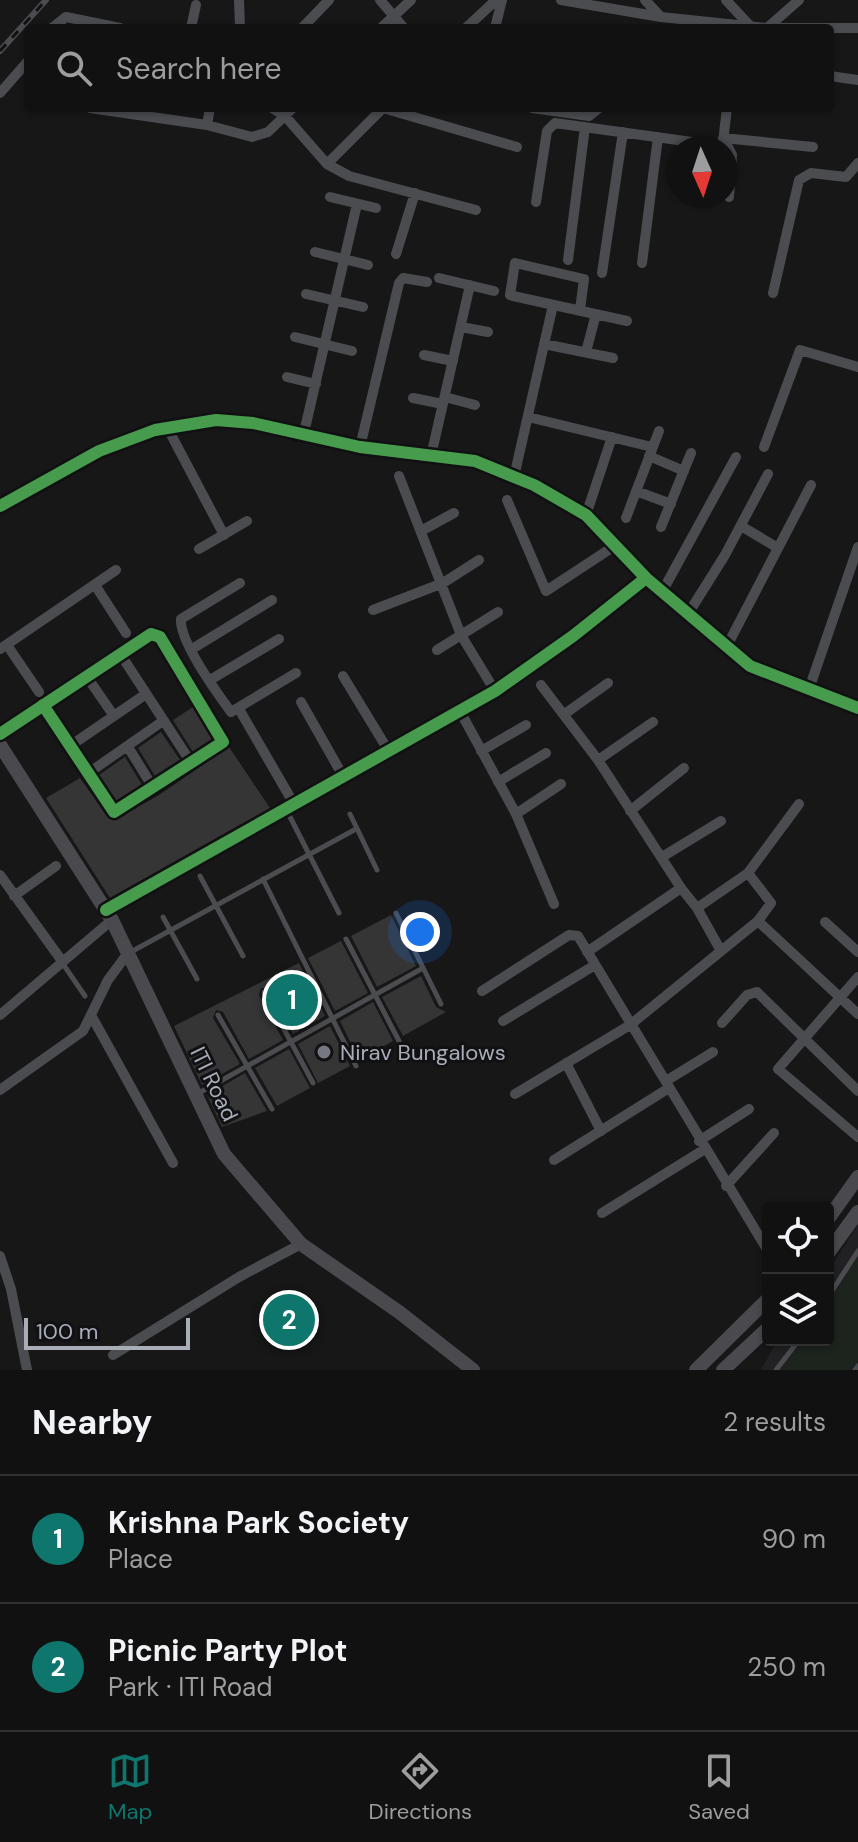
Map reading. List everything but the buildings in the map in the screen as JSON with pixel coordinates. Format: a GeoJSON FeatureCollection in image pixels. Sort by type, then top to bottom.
{"type":"FeatureCollection","features":[{"type":"Feature","properties":{"kind":"street"},"geometry":{"type":"LineString","coordinates":[[239,0],[240,24]]}},
{"type":"Feature","properties":{"kind":"street"},"geometry":{"type":"LineString","coordinates":[[306,24],[329,0]]}},
{"type":"Feature","properties":{"kind":"street"},"geometry":{"type":"LineString","coordinates":[[380,0],[400,24]]}},
{"type":"Feature","properties":{"kind":"street"},"geometry":{"type":"LineString","coordinates":[[386,24],[411,0]]}},
{"type":"Feature","properties":{"kind":"street"},"geometry":{"type":"LineString","coordinates":[[470,24],[496,0]]}},
{"type":"Feature","properties":{"kind":"street"},"geometry":{"type":"LineString","coordinates":[[496,24],[502,0]]}},
{"type":"Feature","properties":{"kind":"street"},"geometry":{"type":"LineString","coordinates":[[561,0],[724,24]]}},
{"type":"Feature","properties":{"kind":"street"},"geometry":{"type":"LineString","coordinates":[[645,0],[661,17]]}},
{"type":"Feature","properties":{"kind":"street"},"geometry":{"type":"LineString","coordinates":[[726,0],[748,24]]}},
{"type":"Feature","properties":{"kind":"street"},"geometry":{"type":"LineString","coordinates":[[772,24],[799,0]]}},
{"type":"Feature","properties":{"kind":"street"},"geometry":{"type":"LineString","coordinates":[[192,24],[196,5]]}},
{"type":"Feature","properties":{"kind":"street"},"geometry":{"type":"LineString","coordinates":[[55,24],[60,18],[76,17],[104,24]]}},
{"type":"Feature","properties":{"kind":"street"},"geometry":{"type":"LineString","coordinates":[[834,25],[858,28]]}},
{"type":"Feature","properties":{"kind":"street"},"geometry":{"type":"LineString","coordinates":[[0,93],[24,66]]}},
{"type":"Feature","properties":{"kind":"street"},"geometry":{"type":"LineString","coordinates":[[834,77],[858,80]]}},
{"type":"Feature","properties":{"kind":"street"},"geometry":{"type":"LineString","coordinates":[[118,112],[207,125],[252,137],[268,132],[289,112],[327,164],[349,176],[476,210]]}},
{"type":"Feature","properties":{"kind":"street"},"geometry":{"type":"LineString","coordinates":[[207,125],[209,112]]}},
{"type":"Feature","properties":{"kind":"street"},"geometry":{"type":"LineString","coordinates":[[327,164],[379,112]]}},
{"type":"Feature","properties":{"kind":"street"},"geometry":{"type":"LineString","coordinates":[[397,112],[517,147]]}},
{"type":"Feature","properties":{"kind":"street"},"geometry":{"type":"LineString","coordinates":[[560,112],[589,116],[594,112]]}},
{"type":"Feature","properties":{"kind":"street"},"geometry":{"type":"LineString","coordinates":[[724,136],[727,112]]}},
{"type":"Feature","properties":{"kind":"street"},"geometry":{"type":"LineString","coordinates":[[536,202],[548,127],[555,123],[666,138]]}},
{"type":"Feature","properties":{"kind":"street"},"geometry":{"type":"LineString","coordinates":[[568,260],[585,127]]}},
{"type":"Feature","properties":{"kind":"street"},"geometry":{"type":"LineString","coordinates":[[602,273],[623,132]]}},
{"type":"Feature","properties":{"kind":"street"},"geometry":{"type":"LineString","coordinates":[[642,263],[658,137]]}},
{"type":"Feature","properties":{"kind":"street"},"geometry":{"type":"LineString","coordinates":[[738,143],[813,147]]}},
{"type":"Feature","properties":{"kind":"street"},"geometry":{"type":"LineString","coordinates":[[773,293],[799,180],[811,173],[846,177],[858,163]]}},
{"type":"Feature","properties":{"kind":"street"},"geometry":{"type":"LineString","coordinates":[[396,254],[415,193]]}},
{"type":"Feature","properties":{"kind":"street"},"geometry":{"type":"LineString","coordinates":[[330,197],[376,208]]}},
{"type":"Feature","properties":{"kind":"street"},"geometry":{"type":"LineString","coordinates":[[303,437],[357,204]]}},
{"type":"Feature","properties":{"kind":"street"},"geometry":{"type":"LineString","coordinates":[[315,252],[368,265]]}},
{"type":"Feature","properties":{"kind":"street"},"geometry":{"type":"LineString","coordinates":[[580,310],[584,279],[516,262],[510,295],[627,321]]}},
{"type":"Feature","properties":{"kind":"street"},"geometry":{"type":"LineString","coordinates":[[360,447],[399,283],[403,278],[427,282]]}},
{"type":"Feature","properties":{"kind":"street"},"geometry":{"type":"LineString","coordinates":[[439,278],[494,291]]}},
{"type":"Feature","properties":{"kind":"street"},"geometry":{"type":"LineString","coordinates":[[431,456],[470,285]]}},
{"type":"Feature","properties":{"kind":"street"},"geometry":{"type":"LineString","coordinates":[[306,294],[363,307]]}},
{"type":"Feature","properties":{"kind":"street"},"geometry":{"type":"LineString","coordinates":[[514,477],[553,305]]}},
{"type":"Feature","properties":{"kind":"street"},"geometry":{"type":"LineString","coordinates":[[586,352],[596,314]]}},
{"type":"Feature","properties":{"kind":"street"},"geometry":{"type":"LineString","coordinates":[[461,327],[488,332]]}},
{"type":"Feature","properties":{"kind":"street"},"geometry":{"type":"LineString","coordinates":[[295,337],[352,351]]}},
{"type":"Feature","properties":{"kind":"street"},"geometry":{"type":"LineString","coordinates":[[544,344],[613,358]]}},
{"type":"Feature","properties":{"kind":"street"},"geometry":{"type":"LineString","coordinates":[[764,447],[800,350],[858,367]]}},
{"type":"Feature","properties":{"kind":"street"},"geometry":{"type":"LineString","coordinates":[[424,355],[453,361]]}},
{"type":"Feature","properties":{"kind":"street"},"geometry":{"type":"LineString","coordinates":[[287,377],[316,384]]}},
{"type":"Feature","properties":{"kind":"street"},"geometry":{"type":"LineString","coordinates":[[413,398],[475,405]]}},
{"type":"Feature","properties":{"kind":"street"},"geometry":{"type":"LineString","coordinates":[[528,417],[612,437],[651,452],[684,471]]}},
{"type":"Feature","properties":{"kind":"street"},"geometry":{"type":"LineString","coordinates":[[0,506],[99,451],[167,427],[229,421],[253,423],[303,437],[360,447],[475,461],[514,477],[586,515],[646,578],[750,666],[858,708]]}},
{"type":"Feature","properties":{"kind":"street"},"geometry":{"type":"LineString","coordinates":[[167,427],[224,535]]}},
{"type":"Feature","properties":{"kind":"street"},"geometry":{"type":"LineString","coordinates":[[626,518],[659,431]]}},
{"type":"Feature","properties":{"kind":"street"},"geometry":{"type":"LineString","coordinates":[[586,515],[612,437]]}},
{"type":"Feature","properties":{"kind":"street"},"geometry":{"type":"LineString","coordinates":[[661,527],[691,453]]}},
{"type":"Feature","properties":{"kind":"street"},"geometry":{"type":"LineString","coordinates":[[662,592],[736,457]]}},
{"type":"Feature","properties":{"kind":"street"},"geometry":{"type":"LineString","coordinates":[[688,614],[768,474]]}},
{"type":"Feature","properties":{"kind":"street"},"geometry":{"type":"LineString","coordinates":[[399,476],[461,635],[495,691]]}},
{"type":"Feature","properties":{"kind":"street"},"geometry":{"type":"LineString","coordinates":[[727,646],[811,485]]}},
{"type":"Feature","properties":{"kind":"street"},"geometry":{"type":"LineString","coordinates":[[636,491],[671,504]]}},
{"type":"Feature","properties":{"kind":"street"},"geometry":{"type":"LineString","coordinates":[[507,500],[546,591],[616,545]]}},
{"type":"Feature","properties":{"kind":"street"},"geometry":{"type":"LineString","coordinates":[[421,531],[454,513]]}},
{"type":"Feature","properties":{"kind":"street"},"geometry":{"type":"LineString","coordinates":[[199,549],[247,521]]}},
{"type":"Feature","properties":{"kind":"street"},"geometry":{"type":"LineString","coordinates":[[741,526],[778,548]]}},
{"type":"Feature","properties":{"kind":"street"},"geometry":{"type":"LineString","coordinates":[[809,689],[858,547]]}},
{"type":"Feature","properties":{"kind":"street"},"geometry":{"type":"LineString","coordinates":[[373,610],[443,583],[479,560]]}},
{"type":"Feature","properties":{"kind":"street"},"geometry":{"type":"LineString","coordinates":[[39,692],[4,647],[116,570]]}},
{"type":"Feature","properties":{"kind":"street"},"geometry":{"type":"LineString","coordinates":[[0,1015],[109,915],[290,806],[495,691],[573,636],[646,578]]}},
{"type":"Feature","properties":{"kind":"street"},"geometry":{"type":"LineString","coordinates":[[240,583],[181,619],[192,649],[210,680],[231,712],[296,673]]}},
{"type":"Feature","properties":{"kind":"street"},"geometry":{"type":"LineString","coordinates":[[95,585],[126,633]]}},
{"type":"Feature","properties":{"kind":"street"},"geometry":{"type":"LineString","coordinates":[[192,649],[272,600]]}},
{"type":"Feature","properties":{"kind":"street"},"geometry":{"type":"LineString","coordinates":[[437,650],[498,612]]}},
{"type":"Feature","properties":{"kind":"street"},"geometry":{"type":"LineString","coordinates":[[0,734],[43,705],[121,655],[151,634],[160,637],[222,738],[220,746],[114,812],[43,705]]}},
{"type":"Feature","properties":{"kind":"street"},"geometry":{"type":"LineString","coordinates":[[210,680],[279,639]]}},
{"type":"Feature","properties":{"kind":"street"},"geometry":{"type":"LineString","coordinates":[[121,655],[192,764]]}},
{"type":"Feature","properties":{"kind":"street"},"geometry":{"type":"LineString","coordinates":[[343,676],[388,750]]}},
{"type":"Feature","properties":{"kind":"street"},"geometry":{"type":"LineString","coordinates":[[87,677],[114,716]]}},
{"type":"Feature","properties":{"kind":"street"},"geometry":{"type":"LineString","coordinates":[[566,713],[608,683]]}},
{"type":"Feature","properties":{"kind":"street"},"geometry":{"type":"LineString","coordinates":[[541,685],[566,713],[598,760],[697,908],[721,951]]}},
{"type":"Feature","properties":{"kind":"street"},"geometry":{"type":"LineString","coordinates":[[70,746],[146,694]]}},
{"type":"Feature","properties":{"kind":"street"},"geometry":{"type":"LineString","coordinates":[[301,702],[343,776]]}},
{"type":"Feature","properties":{"kind":"street"},"geometry":{"type":"LineString","coordinates":[[239,709],[290,806]]}},
{"type":"Feature","properties":{"kind":"street"},"geometry":{"type":"LineString","coordinates":[[460,711],[516,814],[554,904]]}},
{"type":"Feature","properties":{"kind":"street"},"geometry":{"type":"LineString","coordinates":[[87,774],[163,721]]}},
{"type":"Feature","properties":{"kind":"street"},"geometry":{"type":"LineString","coordinates":[[598,760],[653,722]]}},
{"type":"Feature","properties":{"kind":"street"},"geometry":{"type":"LineString","coordinates":[[481,751],[526,725]]}},
{"type":"Feature","properties":{"kind":"street","name":"ITI Road"},"geometry":{"type":"LineString","coordinates":[[0,745],[109,915],[224,1154],[301,1244],[399,1312],[473,1370]]}},
{"type":"Feature","properties":{"kind":"street"},"geometry":{"type":"LineString","coordinates":[[128,747],[154,789]]}},
{"type":"Feature","properties":{"kind":"street"},"geometry":{"type":"LineString","coordinates":[[498,782],[546,753]]}},
{"type":"Feature","properties":{"kind":"street"},"geometry":{"type":"LineString","coordinates":[[630,811],[684,768]]}},
{"type":"Feature","properties":{"kind":"street"},"geometry":{"type":"LineString","coordinates":[[516,814],[561,784]]}},
{"type":"Feature","properties":{"kind":"street"},"geometry":{"type":"LineString","coordinates":[[697,908],[748,873],[799,804]]}},
{"type":"Feature","properties":{"kind":"street"},"geometry":{"type":"LineString","coordinates":[[662,857],[721,821]]}},
{"type":"Feature","properties":{"kind":"street"},"geometry":{"type":"LineString","coordinates":[[14,896],[56,866]]}},
{"type":"Feature","properties":{"kind":"street"},"geometry":{"type":"LineString","coordinates":[[515,1094],[630,1025],[758,921],[771,903],[748,873]]}},
{"type":"Feature","properties":{"kind":"street"},"geometry":{"type":"LineString","coordinates":[[0,875],[62,961]]}},
{"type":"Feature","properties":{"kind":"street"},"geometry":{"type":"LineString","coordinates":[[587,952],[681,888]]}},
{"type":"Feature","properties":{"kind":"street"},"geometry":{"type":"LineString","coordinates":[[758,921],[858,1014]]}},
{"type":"Feature","properties":{"kind":"street"},"geometry":{"type":"LineString","coordinates":[[825,922],[858,952]]}},
{"type":"Feature","properties":{"kind":"street"},"geometry":{"type":"LineString","coordinates":[[482,991],[569,935],[578,936],[762,1242]]}},
{"type":"Feature","properties":{"kind":"street"},"geometry":{"type":"LineString","coordinates":[[0,1090],[77,1036],[108,980],[128,953]]}},
{"type":"Feature","properties":{"kind":"street"},"geometry":{"type":"LineString","coordinates":[[503,1021],[595,965]]}},
{"type":"Feature","properties":{"kind":"street"},"geometry":{"type":"LineString","coordinates":[[858,977],[778,1069],[858,1137]]}},
{"type":"Feature","properties":{"kind":"street"},"geometry":{"type":"LineString","coordinates":[[722,1023],[754,991],[858,1091]]}},
{"type":"Feature","properties":{"kind":"street"},"geometry":{"type":"LineString","coordinates":[[91,1015],[173,1163]]}},
{"type":"Feature","properties":{"kind":"street"},"geometry":{"type":"LineString","coordinates":[[554,1160],[601,1131],[713,1052]]}},
{"type":"Feature","properties":{"kind":"street"},"geometry":{"type":"LineString","coordinates":[[566,1063],[601,1131]]}},
{"type":"Feature","properties":{"kind":"street"},"geometry":{"type":"LineString","coordinates":[[602,1213],[749,1109]]}},
{"type":"Feature","properties":{"kind":"street"},"geometry":{"type":"LineString","coordinates":[[726,1186],[774,1133]]}},
{"type":"Feature","properties":{"kind":"street"},"geometry":{"type":"LineString","coordinates":[[834,1211],[858,1177]]}},
{"type":"Feature","properties":{"kind":"street"},"geometry":{"type":"LineString","coordinates":[[834,1245],[858,1212]]}},
{"type":"Feature","properties":{"kind":"street"},"geometry":{"type":"LineString","coordinates":[[113,1355],[239,1277],[301,1244]]}},
{"type":"Feature","properties":{"kind":"street"},"geometry":{"type":"LineString","coordinates":[[0,1256],[14,1300],[27,1370]]}},
{"type":"Feature","properties":{"kind":"street"},"geometry":{"type":"LineString","coordinates":[[696,1370],[762,1305]]}},
{"type":"Feature","properties":{"kind":"street"},"geometry":{"type":"LineString","coordinates":[[723,1370],[762,1334]]}},
{"type":"Feature","properties":{"kind":"lane"},"geometry":{"type":"LineString","coordinates":[[290,806],[307,853],[339,913]]}},
{"type":"Feature","properties":{"kind":"lane"},"geometry":{"type":"LineString","coordinates":[[350,814],[377,870]]}},
{"type":"Feature","properties":{"kind":"lane"},"geometry":{"type":"LineString","coordinates":[[128,953],[356,829]]}},
{"type":"Feature","properties":{"kind":"lane"},"geometry":{"type":"LineString","coordinates":[[200,876],[243,956]]}},
{"type":"Feature","properties":{"kind":"lane"},"geometry":{"type":"LineString","coordinates":[[263,879],[356,1066]]}},
{"type":"Feature","properties":{"kind":"lane"},"geometry":{"type":"LineString","coordinates":[[396,913],[441,1004]]}},
{"type":"Feature","properties":{"kind":"lane"},"geometry":{"type":"LineString","coordinates":[[163,917],[197,979]]}},
{"type":"Feature","properties":{"kind":"lane"},"geometry":{"type":"LineString","coordinates":[[346,939],[399,1041]]}},
{"type":"Feature","properties":{"kind":"lane"},"geometry":{"type":"LineString","coordinates":[[62,961],[85,996]]}},
{"type":"Feature","properties":{"kind":"lane"},"geometry":{"type":"LineString","coordinates":[[194,1095],[423,968]]}},
{"type":"Feature","properties":{"kind":"lane"},"geometry":{"type":"LineString","coordinates":[[264,992],[313,1083]]}},
{"type":"Feature","properties":{"kind":"lane"},"geometry":{"type":"LineString","coordinates":[[218,1015],[272,1109]]}},
{"type":"Feature","properties":{"kind":"lane"},"geometry":{"type":"LineString","coordinates":[[834,1288],[858,1251]]}},
{"type":"Feature","properties":{"kind":"lane"},"geometry":{"type":"LineString","coordinates":[[776,1370],[794,1346]]}},
{"type":"Feature","properties":{"kind":"shaded area"},"geometry":{"type":"Polygon","coordinates":[[[858,1225],[858,1370],[761,1370],[774,1346],[834,1346],[834,1262],[858,1225]]]}},
{"type":"Feature","properties":{"kind":"shaded area"},"geometry":{"type":"Polygon","coordinates":[[[858,1258],[858,1361],[850,1370],[782,1370],[800,1346],[834,1346],[834,1296],[858,1258]]]}},
{"type":"Feature","properties":{"kind":"railway"},"geometry":{"type":"LineString","coordinates":[[24,24],[46,0]]}},
{"type":"Feature","properties":{"kind":"railway"},"geometry":{"type":"LineString","coordinates":[[0,51],[24,24]]}},
{"type":"Feature","properties":{"kind":"cycle path"},"geometry":{"type":"LineString","coordinates":[[0,506],[99,451],[155,430],[216,420],[253,423],[360,447],[475,461],[534,485],[586,515],[646,578],[750,666],[858,708]]}},
{"type":"Feature","properties":{"kind":"cycle path"},"geometry":{"type":"LineString","coordinates":[[106,910],[495,691],[573,636],[646,578]]}},
{"type":"Feature","properties":{"kind":"cycle path"},"geometry":{"type":"LineString","coordinates":[[0,734],[151,634],[160,637],[223,742],[114,812],[43,705]]}},
{"type":"Feature","properties":{"kind":"place","name":"Krishna Park Society"},"geometry":{"type":"Point","coordinates":[292,1000]}},
{"type":"Feature","properties":{"kind":"place","name":"Nirav Bungalows"},"geometry":{"type":"Point","coordinates":[324,1052]}},
{"type":"Feature","properties":{"kind":"place","name":"Picnic Party Plot"},"geometry":{"type":"Point","coordinates":[289,1320]}}]}
